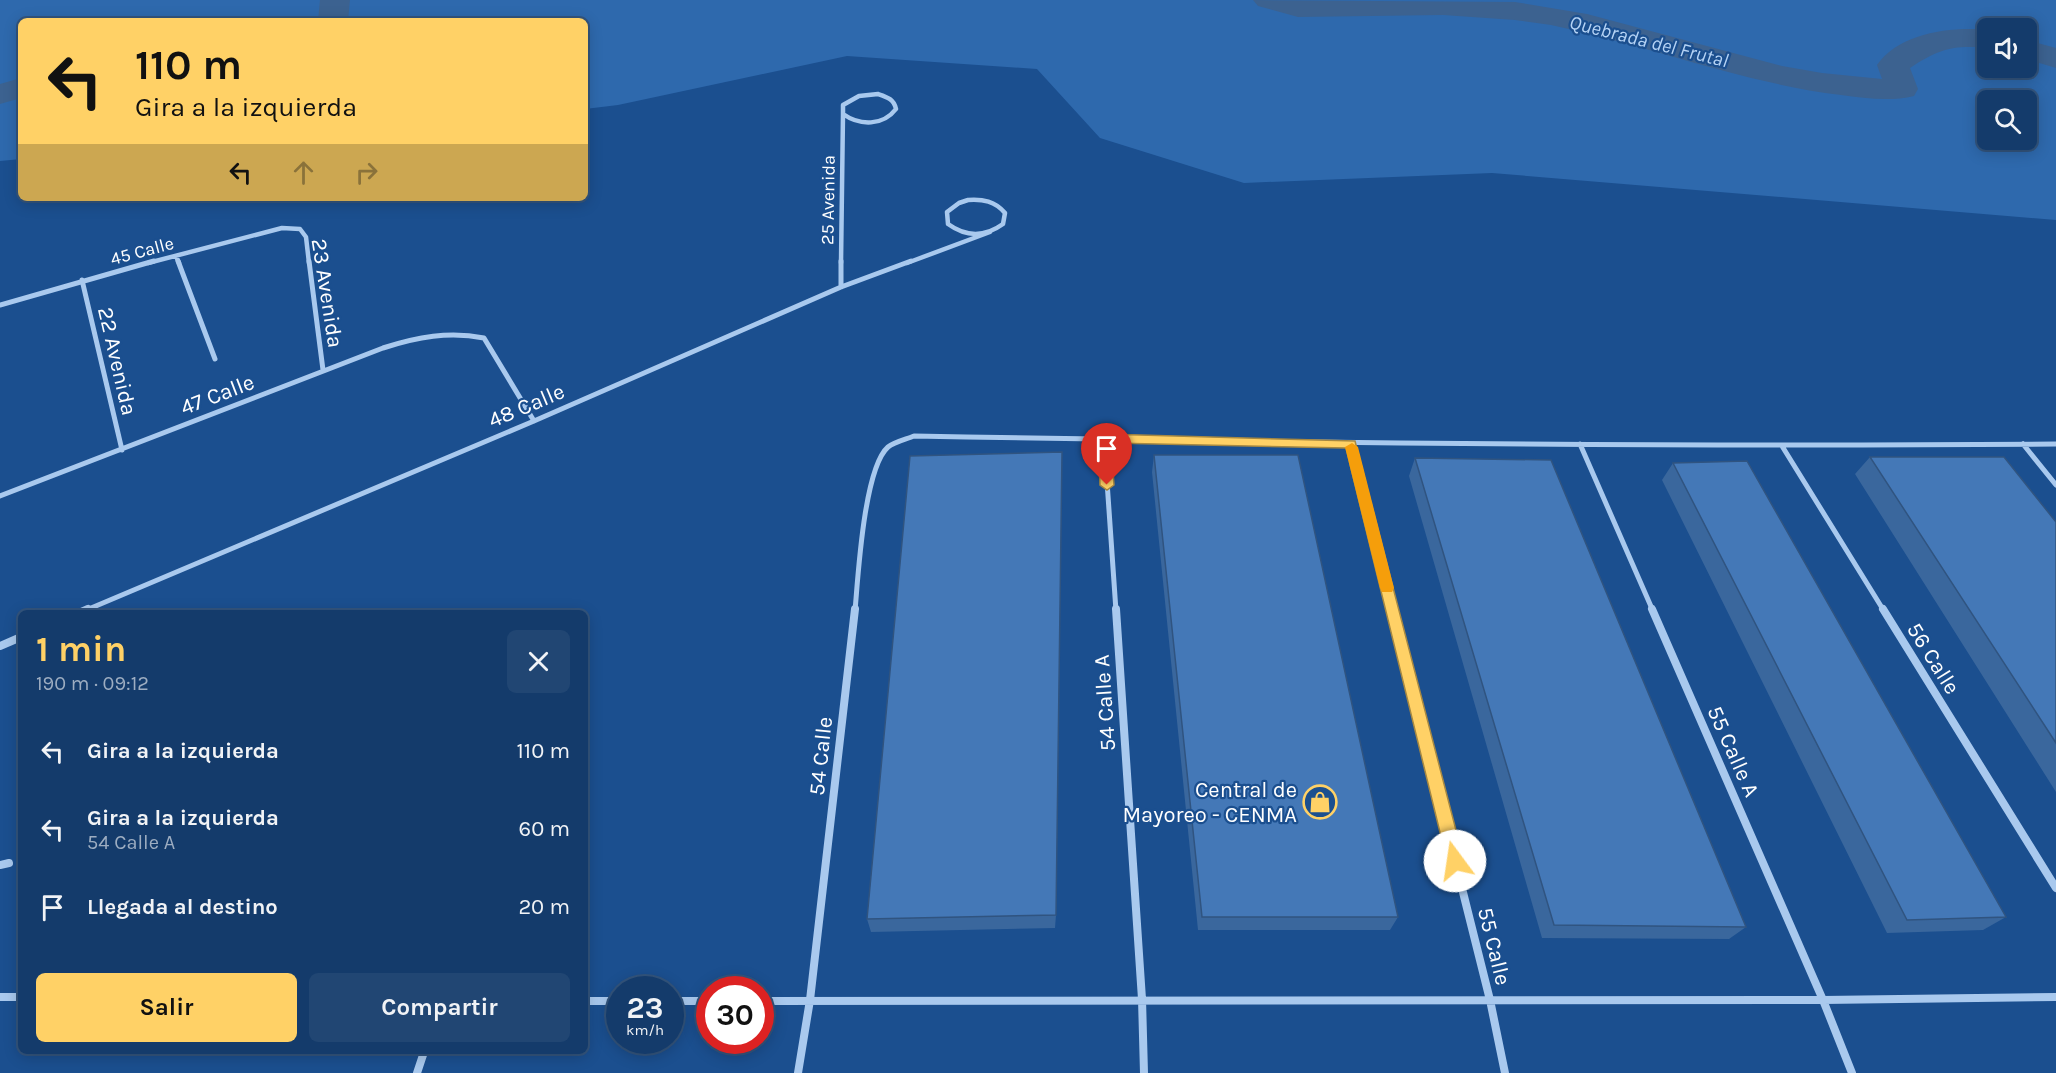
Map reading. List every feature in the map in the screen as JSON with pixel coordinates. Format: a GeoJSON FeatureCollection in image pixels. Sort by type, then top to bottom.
{"type":"FeatureCollection","features":[{"type":"Feature","properties":{"kind":"street"},"geometry":{"type":"LineString","coordinates":[[870,94],[892,100],[896,109],[888,118],[871,122],[853,121],[843,114],[842,109],[848,101],[870,94]]}},
{"type":"Feature","properties":{"kind":"street","name":"25 Avenida"},"geometry":{"type":"LineString","coordinates":[[841,287],[843,114]]}},
{"type":"Feature","properties":{"kind":"street"},"geometry":{"type":"LineString","coordinates":[[968,200],[996,203],[1002,208],[1005,218],[1003,224],[990,232],[972,234],[954,229],[948,224],[947,212],[959,203],[968,200]]}},
{"type":"Feature","properties":{"kind":"street","name":"45 Calle"},"geometry":{"type":"LineString","coordinates":[[0,305],[82,280],[282,228],[293,228]]}},
{"type":"Feature","properties":{"kind":"street","name":"23 Avenida"},"geometry":{"type":"LineString","coordinates":[[293,228],[300,230],[306,237],[323,370]]}},
{"type":"Feature","properties":{"kind":"street","name":"48 Calle"},"geometry":{"type":"LineString","coordinates":[[86,610],[534,421],[841,287],[990,232]]}},
{"type":"Feature","properties":{"kind":"street"},"geometry":{"type":"LineString","coordinates":[[176,256],[215,359]]}},
{"type":"Feature","properties":{"kind":"street","name":"22 Avenida"},"geometry":{"type":"LineString","coordinates":[[82,280],[122,450]]}},
{"type":"Feature","properties":{"kind":"street","name":"47 Calle"},"geometry":{"type":"LineString","coordinates":[[0,496],[323,370],[420,336],[449,333],[484,338],[534,421]]}},
{"type":"Feature","properties":{"kind":"street","name":"54 Calle"},"geometry":{"type":"LineString","coordinates":[[798,1073],[810,1000],[868,493],[877,466],[888,447],[915,436],[1104,438]]}},
{"type":"Feature","properties":{"kind":"street"},"geometry":{"type":"LineString","coordinates":[[1104,438],[1351,444],[1782,446],[2056,444]]}},
{"type":"Feature","properties":{"kind":"street","name":"54 Calle A"},"geometry":{"type":"LineString","coordinates":[[1104,438],[1142,999],[1144,1073]]}},
{"type":"Feature","properties":{"kind":"street","name":"55 Calle"},"geometry":{"type":"LineString","coordinates":[[1351,444],[1490,1000],[1505,1073]]}},
{"type":"Feature","properties":{"kind":"street","name":"55 Calle A"},"geometry":{"type":"LineString","coordinates":[[1580,444],[1823,1000],[1852,1073]]}},
{"type":"Feature","properties":{"kind":"street"},"geometry":{"type":"LineString","coordinates":[[2023,444],[2056,485]]}},
{"type":"Feature","properties":{"kind":"street","name":"56 Calle"},"geometry":{"type":"LineString","coordinates":[[1782,446],[2056,888]]}},
{"type":"Feature","properties":{"kind":"street"},"geometry":{"type":"LineString","coordinates":[[0,646],[18,638]]}},
{"type":"Feature","properties":{"kind":"street"},"geometry":{"type":"LineString","coordinates":[[0,865],[9,863]]}},
{"type":"Feature","properties":{"kind":"street"},"geometry":{"type":"LineString","coordinates":[[0,997],[18,997]]}},
{"type":"Feature","properties":{"kind":"street"},"geometry":{"type":"LineString","coordinates":[[774,1001],[1823,1000],[2056,997]]}},
{"type":"Feature","properties":{"kind":"street"},"geometry":{"type":"LineString","coordinates":[[588,1001],[606,1001]]}},
{"type":"Feature","properties":{"kind":"street"},"geometry":{"type":"LineString","coordinates":[[417,1073],[423,1054]]}},
{"type":"Feature","properties":{"kind":"shaded area"},"geometry":{"type":"Polygon","coordinates":[[[0,0],[2056,0],[2056,220],[1492,173],[1244,183],[1100,138],[1037,69],[847,56],[618,105],[588,109],[588,18],[18,18],[18,159],[0,161],[0,0]]]}},
{"type":"Feature","properties":{"kind":"building"},"geometry":{"type":"Polygon","coordinates":[[[1062,452],[1056,915],[867,919],[910,456],[1062,452]]]}},
{"type":"Feature","properties":{"kind":"building"},"geometry":{"type":"Polygon","coordinates":[[[1154,455],[1298,455],[1398,917],[1202,917],[1154,455]]]}},
{"type":"Feature","properties":{"kind":"building"},"geometry":{"type":"Polygon","coordinates":[[[1870,457],[2004,457],[2056,522],[2056,743],[1870,457]]]}},
{"type":"Feature","properties":{"kind":"building"},"geometry":{"type":"Polygon","coordinates":[[[1415,458],[1551,460],[1746,927],[1554,925],[1415,458]]]}},
{"type":"Feature","properties":{"kind":"building"},"geometry":{"type":"Polygon","coordinates":[[[1747,461],[2006,917],[1907,920],[1673,463],[1747,461]]]}},
{"type":"Feature","properties":{"kind":"waterway","name":"Quebrada del Frutal"},"geometry":{"type":"LineString","coordinates":[[333,18],[335,0]]}},
{"type":"Feature","properties":{"kind":"waterway","name":"Quebrada del Frutal"},"geometry":{"type":"LineString","coordinates":[[1268,0],[1298,8],[1443,6],[1551,16],[1626,33],[1782,76],[1862,88],[1902,89],[1893,65],[1937,41],[1959,37],[1977,38]]}},
{"type":"Feature","properties":{"kind":"waterway","name":"Quebrada del Frutal"},"geometry":{"type":"LineString","coordinates":[[2037,52],[2056,58]]}},
{"type":"Feature","properties":{"kind":"waterway","name":"Quebrada del Frutal"},"geometry":{"type":"LineString","coordinates":[[0,94],[18,89]]}},
{"type":"Feature","properties":{"kind":"slow traffic"},"geometry":{"type":"LineString","coordinates":[[1352,447],[1387,588]]}},
{"type":"Feature","properties":{"kind":"place","name":"Central de Mayoreo - CENMA"},"geometry":{"type":"Point","coordinates":[1320,802]}},
{"type":"Feature","properties":{"kind":"route"},"geometry":{"type":"LineString","coordinates":[[1107,485],[1104,438],[1351,444],[1455,861]]}}]}
